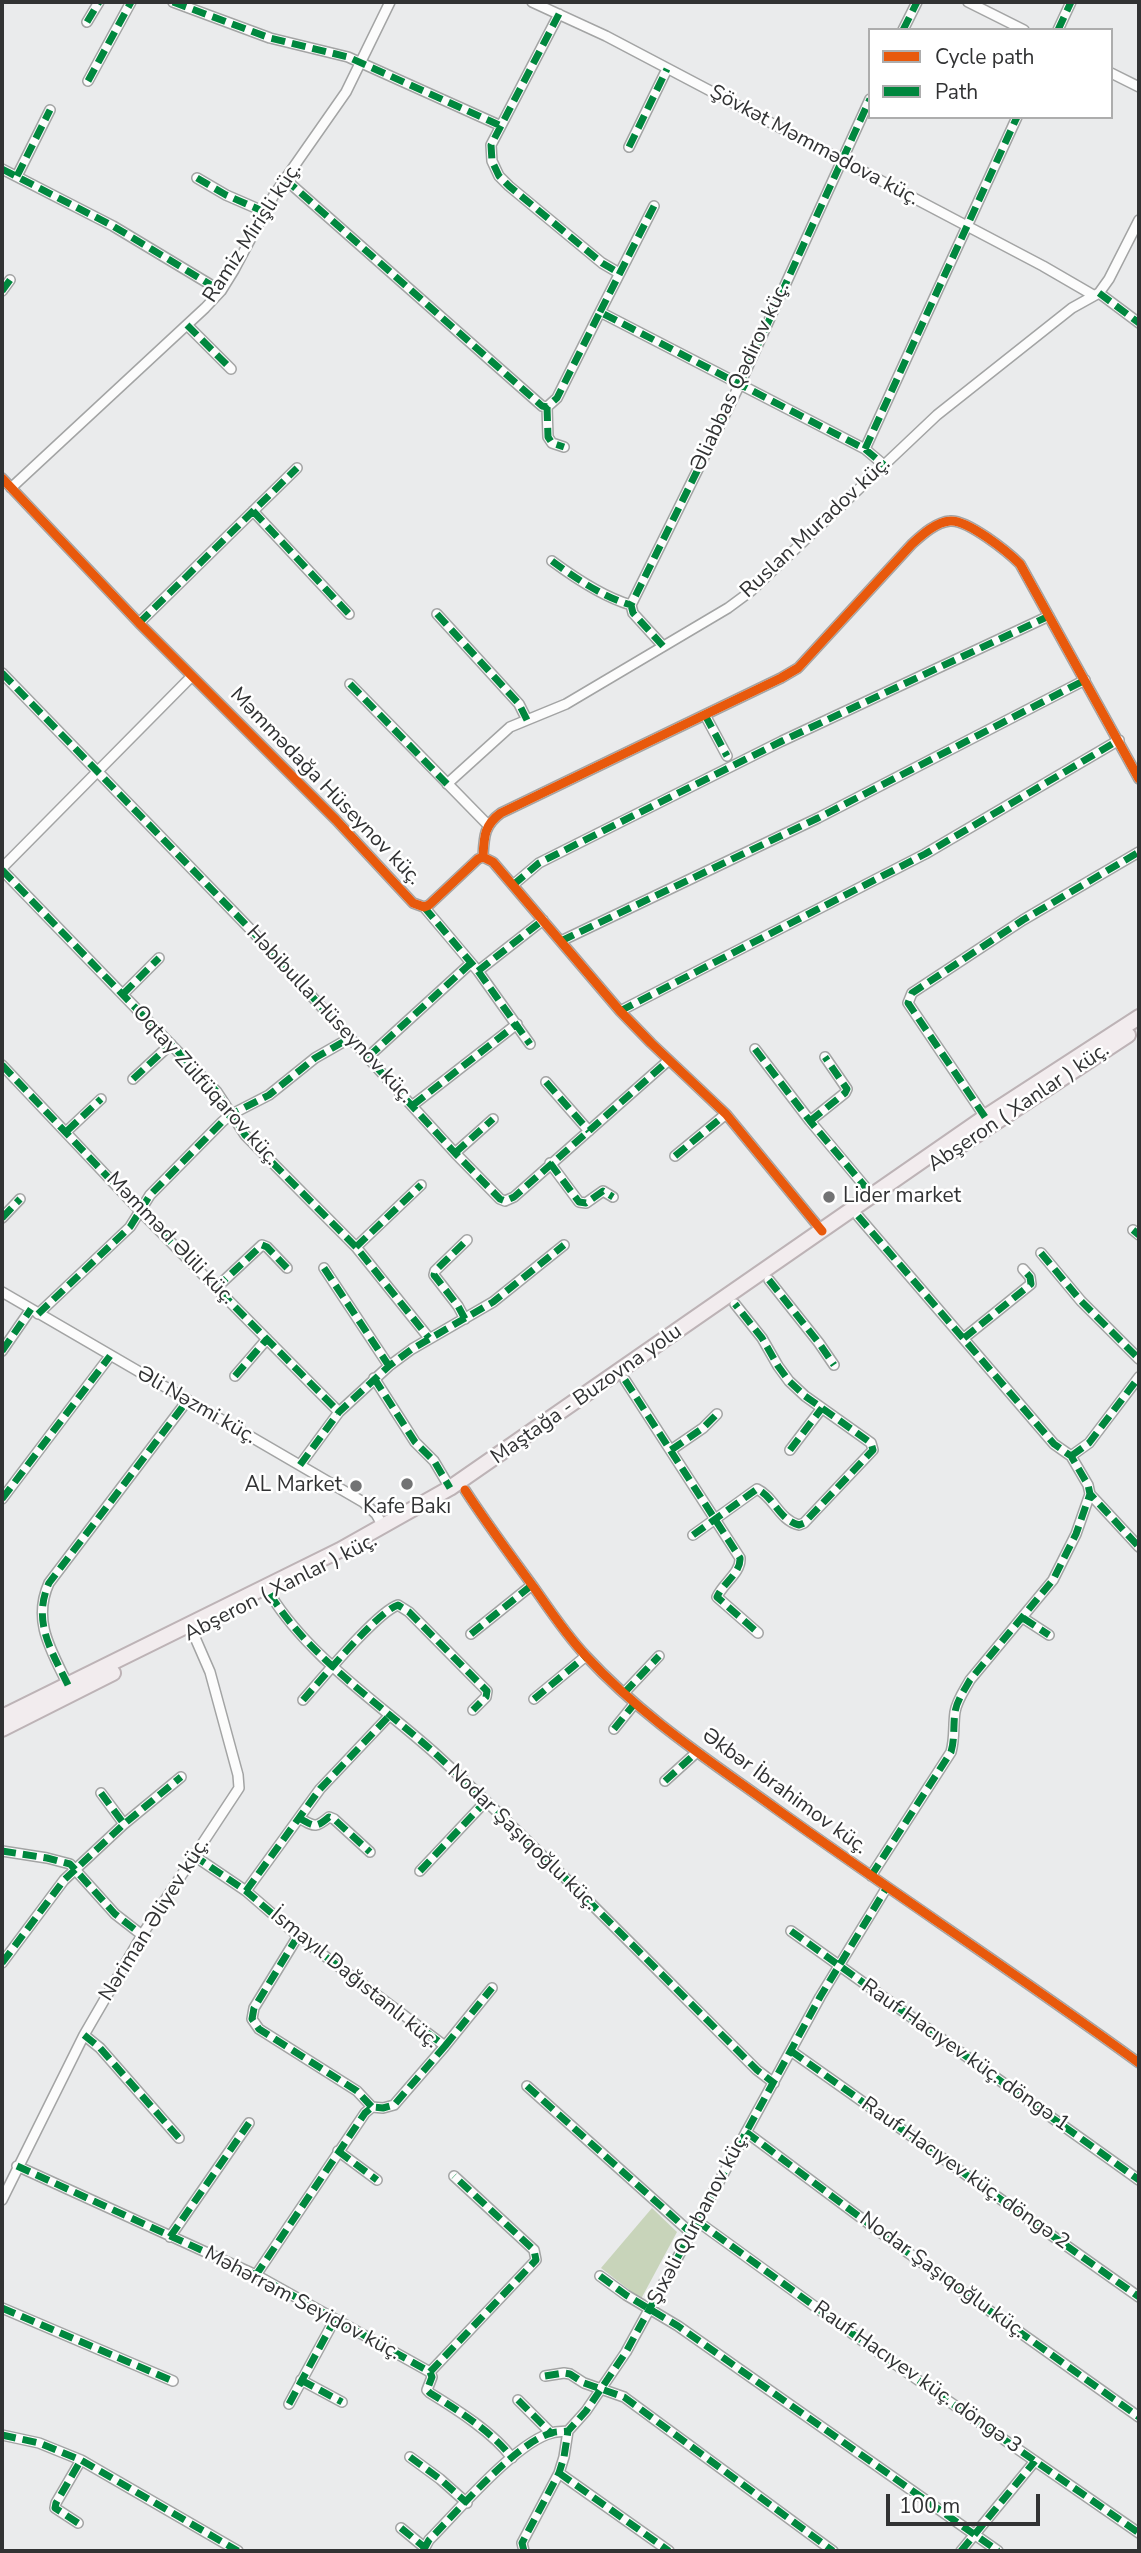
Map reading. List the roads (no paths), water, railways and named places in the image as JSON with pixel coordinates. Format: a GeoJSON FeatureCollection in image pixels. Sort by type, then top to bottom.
{"type":"FeatureCollection","features":[{"type":"Feature","properties":{"kind":"main road","name":"Maştağa - Buzovna yolu"},"geometry":{"type":"LineString","coordinates":[[2,1717],[385,1530],[457,1489],[985,1116],[1139,1017]]}},
{"type":"Feature","properties":{"kind":"main road","name":"Abşeron ( Xanlar ) küç."},"geometry":{"type":"LineString","coordinates":[[457,1489],[625,1380],[991,1124],[1139,1028]]}},
{"type":"Feature","properties":{"kind":"main road","name":"Abşeron ( Xanlar ) küç."},"geometry":{"type":"LineString","coordinates":[[2,1728],[270,1594],[385,1530]]}},
{"type":"Feature","properties":{"kind":"street"},"geometry":{"type":"LineString","coordinates":[[87,22],[99,2]]}},
{"type":"Feature","properties":{"kind":"street"},"geometry":{"type":"LineString","coordinates":[[88,81],[131,2]]}},
{"type":"Feature","properties":{"kind":"street"},"geometry":{"type":"LineString","coordinates":[[173,2],[270,38],[361,62],[499,125]]}},
{"type":"Feature","properties":{"kind":"street","name":"Ramiz Mirişli küç."},"geometry":{"type":"LineString","coordinates":[[11,488],[187,325],[221,290],[285,179],[346,92],[390,2]]}},
{"type":"Feature","properties":{"kind":"street","name":"Şövkət Məmmədova küç."},"geometry":{"type":"LineString","coordinates":[[532,2],[667,69],[1096,294],[1139,323]]}},
{"type":"Feature","properties":{"kind":"street"},"geometry":{"type":"LineString","coordinates":[[904,28],[917,2]]}},
{"type":"Feature","properties":{"kind":"street"},"geometry":{"type":"LineString","coordinates":[[968,2],[1020,28]]}},
{"type":"Feature","properties":{"kind":"street"},"geometry":{"type":"LineString","coordinates":[[1059,28],[1071,2]]}},
{"type":"Feature","properties":{"kind":"street"},"geometry":{"type":"LineString","coordinates":[[559,14],[499,125],[491,145],[492,161],[499,176],[602,263],[619,273]]}},
{"type":"Feature","properties":{"kind":"street"},"geometry":{"type":"LineString","coordinates":[[629,147],[667,69]]}},
{"type":"Feature","properties":{"kind":"street"},"geometry":{"type":"LineString","coordinates":[[1113,74],[1139,87]]}},
{"type":"Feature","properties":{"kind":"street","name":"Əliabbas Qədirov küç."},"geometry":{"type":"LineString","coordinates":[[631,605],[740,384],[868,103]]}},
{"type":"Feature","properties":{"kind":"street"},"geometry":{"type":"LineString","coordinates":[[17,176],[50,110]]}},
{"type":"Feature","properties":{"kind":"street"},"geometry":{"type":"LineString","coordinates":[[865,449],[1016,119]]}},
{"type":"Feature","properties":{"kind":"street"},"geometry":{"type":"LineString","coordinates":[[2,169],[113,226],[221,290]]}},
{"type":"Feature","properties":{"kind":"street"},"geometry":{"type":"LineString","coordinates":[[197,178],[226,195],[265,212]]}},
{"type":"Feature","properties":{"kind":"street"},"geometry":{"type":"LineString","coordinates":[[285,179],[535,402],[547,407]]}},
{"type":"Feature","properties":{"kind":"street"},"geometry":{"type":"LineString","coordinates":[[564,447],[551,443],[548,437],[547,407],[557,398],[654,206]]}},
{"type":"Feature","properties":{"kind":"street","name":"Ruslan Muradov küç."},"geometry":{"type":"LineString","coordinates":[[447,784],[498,736],[527,720],[566,704],[751,592],[937,415],[1072,308],[1096,294],[1109,279],[1139,220]]}},
{"type":"Feature","properties":{"kind":"street"},"geometry":{"type":"LineString","coordinates":[[2,291],[10,280]]}},
{"type":"Feature","properties":{"kind":"street"},"geometry":{"type":"LineString","coordinates":[[600,312],[865,449],[884,465]]}},
{"type":"Feature","properties":{"kind":"street"},"geometry":{"type":"LineString","coordinates":[[187,325],[231,369]]}},
{"type":"Feature","properties":{"kind":"street"},"geometry":{"type":"LineString","coordinates":[[139,622],[297,468]]}},
{"type":"Feature","properties":{"kind":"street","name":"Məmmədağa Hüseynov küç."},"geometry":{"type":"LineString","coordinates":[[2,478],[139,622],[336,820],[407,897],[424,907],[482,857]]}},
{"type":"Feature","properties":{"kind":"street"},"geometry":{"type":"LineString","coordinates":[[253,511],[349,614]]}},
{"type":"Feature","properties":{"kind":"street"},"geometry":{"type":"LineString","coordinates":[[821,1231],[726,1114],[668,1060],[621,1010],[493,862],[482,857],[487,824],[501,813],[798,667],[912,544],[945,522],[960,522],[1020,564],[1139,779]]}},
{"type":"Feature","properties":{"kind":"street"},"geometry":{"type":"LineString","coordinates":[[552,561],[575,578],[621,603],[631,605],[633,613],[663,646]]}},
{"type":"Feature","properties":{"kind":"street"},"geometry":{"type":"LineString","coordinates":[[438,614],[519,704],[527,720]]}},
{"type":"Feature","properties":{"kind":"street"},"geometry":{"type":"LineString","coordinates":[[513,885],[539,863],[782,741],[1049,616]]}},
{"type":"Feature","properties":{"kind":"street","name":"Həbibulla Hüseynov küç."},"geometry":{"type":"LineString","coordinates":[[2,673],[253,932],[455,1153],[505,1201],[514,1197],[668,1060]]}},
{"type":"Feature","properties":{"kind":"street"},"geometry":{"type":"LineString","coordinates":[[2,869],[192,676]]}},
{"type":"Feature","properties":{"kind":"street"},"geometry":{"type":"LineString","coordinates":[[561,941],[818,818],[1085,680]]}},
{"type":"Feature","properties":{"kind":"street"},"geometry":{"type":"LineString","coordinates":[[350,684],[487,824]]}},
{"type":"Feature","properties":{"kind":"street"},"geometry":{"type":"LineString","coordinates":[[705,715],[727,757]]}},
{"type":"Feature","properties":{"kind":"street"},"geometry":{"type":"LineString","coordinates":[[621,1010],[925,854],[1119,740]]}},
{"type":"Feature","properties":{"kind":"street"},"geometry":{"type":"LineString","coordinates":[[985,1116],[908,1003],[908,998],[1023,920],[1139,852]]}},
{"type":"Feature","properties":{"kind":"street","name":"Oqtay Zülfüqarov küç."},"geometry":{"type":"LineString","coordinates":[[2,869],[223,1100],[245,1135],[356,1247],[429,1339]]}},
{"type":"Feature","properties":{"kind":"street"},"geometry":{"type":"LineString","coordinates":[[424,907],[478,971],[530,1044]]}},
{"type":"Feature","properties":{"kind":"street"},"geometry":{"type":"LineString","coordinates":[[478,971],[543,920]]}},
{"type":"Feature","properties":{"kind":"street"},"geometry":{"type":"LineString","coordinates":[[122,994],[159,958]]}},
{"type":"Feature","properties":{"kind":"street"},"geometry":{"type":"LineString","coordinates":[[368,1057],[471,963]]}},
{"type":"Feature","properties":{"kind":"street"},"geometry":{"type":"LineString","coordinates":[[413,1105],[517,1024]]}},
{"type":"Feature","properties":{"kind":"street"},"geometry":{"type":"LineString","coordinates":[[2,1351],[34,1311],[130,1227],[150,1195],[230,1115],[263,1099],[315,1058],[350,1038]]}},
{"type":"Feature","properties":{"kind":"street"},"geometry":{"type":"LineString","coordinates":[[134,1079],[171,1044]]}},
{"type":"Feature","properties":{"kind":"street"},"geometry":{"type":"LineString","coordinates":[[755,1049],[810,1121],[872,1195]]}},
{"type":"Feature","properties":{"kind":"street"},"geometry":{"type":"LineString","coordinates":[[810,1121],[847,1089],[825,1057]]}},
{"type":"Feature","properties":{"kind":"street","name":"Məmməd Əlili küç."},"geometry":{"type":"LineString","coordinates":[[2,1065],[140,1211],[339,1412]]}},
{"type":"Feature","properties":{"kind":"street"},"geometry":{"type":"LineString","coordinates":[[546,1082],[589,1131]]}},
{"type":"Feature","properties":{"kind":"street"},"geometry":{"type":"LineString","coordinates":[[67,1131],[101,1099]]}},
{"type":"Feature","properties":{"kind":"street"},"geometry":{"type":"LineString","coordinates":[[675,1156],[726,1114]]}},
{"type":"Feature","properties":{"kind":"street"},"geometry":{"type":"LineString","coordinates":[[455,1153],[493,1119]]}},
{"type":"Feature","properties":{"kind":"street"},"geometry":{"type":"LineString","coordinates":[[550,1163],[579,1202],[586,1203],[603,1191],[613,1197]]}},
{"type":"Feature","properties":{"kind":"street"},"geometry":{"type":"LineString","coordinates":[[356,1247],[421,1185]]}},
{"type":"Feature","properties":{"kind":"street"},"geometry":{"type":"LineString","coordinates":[[2,1218],[20,1199]]}},
{"type":"Feature","properties":{"kind":"street"},"geometry":{"type":"LineString","coordinates":[[858,1216],[1054,1444],[1072,1456],[1090,1494],[1139,1547]]}},
{"type":"Feature","properties":{"kind":"street"},"geometry":{"type":"LineString","coordinates":[[464,1319],[458,1306],[434,1275],[435,1270],[467,1240]]}},
{"type":"Feature","properties":{"kind":"street"},"geometry":{"type":"LineString","coordinates":[[216,1288],[262,1245],[287,1268]]}},
{"type":"Feature","properties":{"kind":"street"},"geometry":{"type":"LineString","coordinates":[[300,1465],[339,1412],[388,1366],[494,1302],[564,1245]]}},
{"type":"Feature","properties":{"kind":"street"},"geometry":{"type":"LineString","coordinates":[[1041,1253],[1081,1301],[1139,1359]]}},
{"type":"Feature","properties":{"kind":"street"},"geometry":{"type":"LineString","coordinates":[[324,1268],[388,1366]]}},
{"type":"Feature","properties":{"kind":"street"},"geometry":{"type":"LineString","coordinates":[[964,1338],[1031,1283],[1030,1277],[1023,1269]]}},
{"type":"Feature","properties":{"kind":"street"},"geometry":{"type":"LineString","coordinates":[[769,1280],[834,1365]]}},
{"type":"Feature","properties":{"kind":"street","name":"Əli Nəzmi küç."},"geometry":{"type":"LineString","coordinates":[[2,1292],[363,1502],[376,1514],[385,1530]]}},
{"type":"Feature","properties":{"kind":"street"},"geometry":{"type":"LineString","coordinates":[[693,1535],[757,1489],[762,1491],[786,1520],[799,1525],[804,1523],[871,1454],[874,1446],[797,1389],[783,1375],[762,1338],[735,1304]]}},
{"type":"Feature","properties":{"kind":"street"},"geometry":{"type":"LineString","coordinates":[[235,1376],[267,1339]]}},
{"type":"Feature","properties":{"kind":"street"},"geometry":{"type":"LineString","coordinates":[[2,1499],[110,1356]]}},
{"type":"Feature","properties":{"kind":"street"},"geometry":{"type":"LineString","coordinates":[[1072,1456],[1089,1443],[1139,1377]]}},
{"type":"Feature","properties":{"kind":"street","name":"Əkbər İbrahimov küç."},"geometry":{"type":"LineString","coordinates":[[374,1378],[415,1442],[434,1461],[489,1529],[586,1656],[635,1703],[697,1752],[871,1876],[1044,1993],[1139,2063]]}},
{"type":"Feature","properties":{"kind":"street"},"geometry":{"type":"LineString","coordinates":[[625,1380],[740,1558],[741,1563],[719,1591],[718,1597],[758,1633]]}},
{"type":"Feature","properties":{"kind":"street"},"geometry":{"type":"LineString","coordinates":[[68,1685],[41,1623],[44,1594],[49,1583],[187,1401]]}},
{"type":"Feature","properties":{"kind":"street"},"geometry":{"type":"LineString","coordinates":[[790,1450],[822,1408]]}},
{"type":"Feature","properties":{"kind":"street"},"geometry":{"type":"LineString","coordinates":[[671,1450],[703,1428],[717,1414]]}},
{"type":"Feature","properties":{"kind":"street"},"geometry":{"type":"LineString","coordinates":[[871,1876],[951,1752],[955,1737],[955,1710],[960,1697],[1062,1565],[1090,1494]]}},
{"type":"Feature","properties":{"kind":"street"},"geometry":{"type":"LineString","coordinates":[[471,1634],[532,1585]]}},
{"type":"Feature","properties":{"kind":"street","name":"Nodar Şaşıqoğlu küç."},"geometry":{"type":"LineString","coordinates":[[270,1594],[297,1632],[485,1802],[757,2070],[774,2082]]}},
{"type":"Feature","properties":{"kind":"street"},"geometry":{"type":"LineString","coordinates":[[303,1700],[386,1612],[398,1605],[409,1612],[487,1691],[486,1697],[473,1710]]}},
{"type":"Feature","properties":{"kind":"street"},"geometry":{"type":"LineString","coordinates":[[1023,1618],[1049,1635]]}},
{"type":"Feature","properties":{"kind":"street","name":"Nəriman Əliyev küç."},"geometry":{"type":"LineString","coordinates":[[2,2200],[84,2035],[142,1935],[193,1855],[237,1794],[240,1782],[210,1672],[193,1633]]}},
{"type":"Feature","properties":{"kind":"street"},"geometry":{"type":"LineString","coordinates":[[534,1699],[586,1656]]}},
{"type":"Feature","properties":{"kind":"street"},"geometry":{"type":"LineString","coordinates":[[624,1693],[659,1656]]}},
{"type":"Feature","properties":{"kind":"street"},"geometry":{"type":"LineString","coordinates":[[614,1728],[635,1703]]}},
{"type":"Feature","properties":{"kind":"street"},"geometry":{"type":"LineString","coordinates":[[246,1891],[320,1789],[390,1715]]}},
{"type":"Feature","properties":{"kind":"street"},"geometry":{"type":"LineString","coordinates":[[665,1780],[697,1752]]}},
{"type":"Feature","properties":{"kind":"street"},"geometry":{"type":"LineString","coordinates":[[2,1963],[55,1890],[75,1868],[181,1777]]}},
{"type":"Feature","properties":{"kind":"street"},"geometry":{"type":"LineString","coordinates":[[101,1793],[124,1824]]}},
{"type":"Feature","properties":{"kind":"street"},"geometry":{"type":"LineString","coordinates":[[420,1871],[485,1802]]}},
{"type":"Feature","properties":{"kind":"street"},"geometry":{"type":"LineString","coordinates":[[299,1818],[314,1826],[319,1826],[329,1817],[334,1819],[370,1852]]}},
{"type":"Feature","properties":{"kind":"street"},"geometry":{"type":"LineString","coordinates":[[2,1851],[65,1862],[75,1868],[114,1914],[142,1935]]}},
{"type":"Feature","properties":{"kind":"street","name":"İsmayıl Dağıstanlı küç."},"geometry":{"type":"LineString","coordinates":[[193,1855],[246,1891],[298,1936],[444,2046],[394,2105],[372,2107]]}},
{"type":"Feature","properties":{"kind":"street","name":"Şıxəli Qurbanov küç."},"geometry":{"type":"LineString","coordinates":[[524,2551],[522,2543],[559,2473],[568,2431],[603,2389],[650,2310],[791,2051],[887,1887]]}},
{"type":"Feature","properties":{"kind":"street","name":"Rauf Hacıyev küç. döngə 1"},"geometry":{"type":"LineString","coordinates":[[791,1931],[1139,2180]]}},
{"type":"Feature","properties":{"kind":"street"},"geometry":{"type":"LineString","coordinates":[[256,2275],[338,2151],[372,2107],[357,2091],[259,2029],[252,2019],[254,2008],[298,1936]]}},
{"type":"Feature","properties":{"kind":"street"},"geometry":{"type":"LineString","coordinates":[[444,2046],[492,1988]]}},
{"type":"Feature","properties":{"kind":"street"},"geometry":{"type":"LineString","coordinates":[[84,2035],[100,2048],[179,2138]]}},
{"type":"Feature","properties":{"kind":"street","name":"Rauf Hacıyev küç. döngə 2"},"geometry":{"type":"LineString","coordinates":[[791,2051],[1139,2297]]}},
{"type":"Feature","properties":{"kind":"street"},"geometry":{"type":"LineString","coordinates":[[527,2086],[691,2233]]}},
{"type":"Feature","properties":{"kind":"street"},"geometry":{"type":"LineString","coordinates":[[170,2237],[249,2123]]}},
{"type":"Feature","properties":{"kind":"street","name":"Nodar Şaşıqoğlu küç."},"geometry":{"type":"LineString","coordinates":[[746,2132],[900,2247],[1139,2417]]}},
{"type":"Feature","properties":{"kind":"street"},"geometry":{"type":"LineString","coordinates":[[338,2151],[377,2179]]}},
{"type":"Feature","properties":{"kind":"street","name":"Məhərrəm Seyidov küç."},"geometry":{"type":"LineString","coordinates":[[17,2166],[256,2275],[430,2372]]}},
{"type":"Feature","properties":{"kind":"street"},"geometry":{"type":"LineString","coordinates":[[454,2176],[534,2250],[536,2260],[430,2372],[432,2377],[427,2390],[453,2408],[512,2458]]}},
{"type":"Feature","properties":{"kind":"street","name":"Rauf Hacıyev küç. döngə 3"},"geometry":{"type":"LineString","coordinates":[[697,2221],[878,2353],[1139,2533]]}},
{"type":"Feature","properties":{"kind":"street"},"geometry":{"type":"LineString","coordinates":[[600,2276],[678,2326],[998,2551]]}},
{"type":"Feature","properties":{"kind":"street"},"geometry":{"type":"LineString","coordinates":[[2,2308],[173,2381]]}},
{"type":"Feature","properties":{"kind":"street"},"geometry":{"type":"LineString","coordinates":[[289,2404],[335,2319]]}},
{"type":"Feature","properties":{"kind":"street"},"geometry":{"type":"LineString","coordinates":[[545,2376],[564,2373],[624,2397],[833,2551]]}},
{"type":"Feature","properties":{"kind":"street"},"geometry":{"type":"LineString","coordinates":[[301,2380],[342,2402]]}},
{"type":"Feature","properties":{"kind":"street"},"geometry":{"type":"LineString","coordinates":[[519,2400],[551,2433]]}},
{"type":"Feature","properties":{"kind":"street"},"geometry":{"type":"LineString","coordinates":[[401,2528],[424,2549],[494,2472],[538,2438],[568,2431]]}},
{"type":"Feature","properties":{"kind":"street"},"geometry":{"type":"LineString","coordinates":[[2,2435],[39,2443],[81,2460],[239,2551]]}},
{"type":"Feature","properties":{"kind":"street"},"geometry":{"type":"LineString","coordinates":[[410,2458],[440,2479],[467,2503]]}},
{"type":"Feature","properties":{"kind":"street"},"geometry":{"type":"LineString","coordinates":[[78,2523],[55,2508],[81,2460]]}},
{"type":"Feature","properties":{"kind":"street"},"geometry":{"type":"LineString","coordinates":[[961,2551],[1035,2461]]}},
{"type":"Feature","properties":{"kind":"street"},"geometry":{"type":"LineString","coordinates":[[559,2473],[669,2551]]}},
{"type":"Feature","properties":{"kind":"place","name":"Lider market"},"geometry":{"type":"Point","coordinates":[829,1197]}},
{"type":"Feature","properties":{"kind":"place","name":"Kafe Bakı"},"geometry":{"type":"Point","coordinates":[407,1484]}},
{"type":"Feature","properties":{"kind":"place","name":"AL Market"},"geometry":{"type":"Point","coordinates":[356,1486]}}]}
